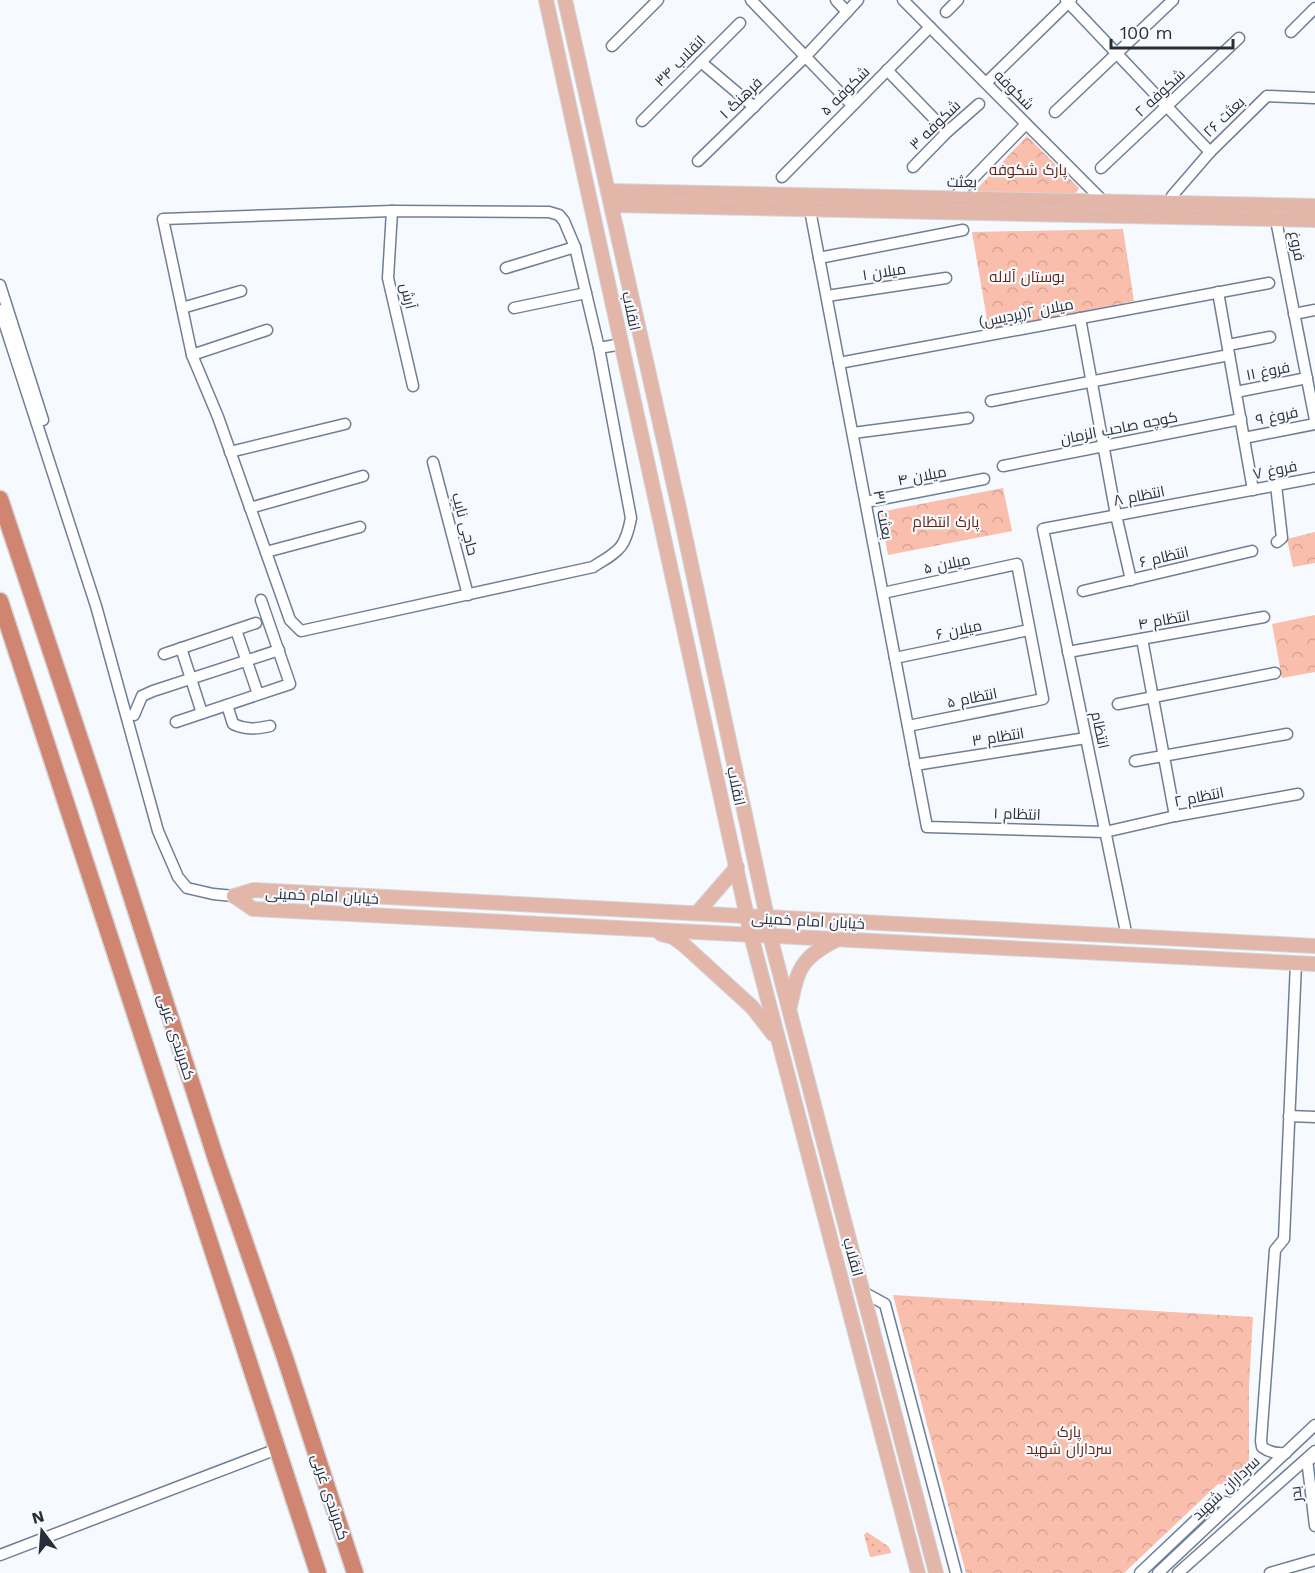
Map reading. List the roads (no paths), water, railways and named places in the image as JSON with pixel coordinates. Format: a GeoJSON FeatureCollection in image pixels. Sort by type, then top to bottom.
{"type":"FeatureCollection","features":[{"type":"Feature","properties":{"kind":"highway","name":"کمربندی غربی"},"geometry":{"type":"LineString","coordinates":[[0,499],[216,1159],[285,1358],[355,1573]]}},
{"type":"Feature","properties":{"kind":"highway"},"geometry":{"type":"LineString","coordinates":[[0,601],[318,1573]]}},
{"type":"Feature","properties":{"kind":"main road","name":"انقلاب"},"geometry":{"type":"LineString","coordinates":[[546,0],[751,935],[918,1573]]}},
{"type":"Feature","properties":{"kind":"main road","name":"انقلاب"},"geometry":{"type":"LineString","coordinates":[[565,0],[679,508],[770,936],[936,1573]]}},
{"type":"Feature","properties":{"kind":"main road","name":"بعثت"},"geometry":{"type":"LineString","coordinates":[[608,191],[811,203],[1276,213],[1315,206]]}},
{"type":"Feature","properties":{"kind":"main road","name":"بعثت"},"geometry":{"type":"LineString","coordinates":[[611,205],[953,199],[1104,202],[1276,213],[1315,220]]}},
{"type":"Feature","properties":{"kind":"main road"},"geometry":{"type":"LineString","coordinates":[[659,512],[679,508]]}},
{"type":"Feature","properties":{"kind":"main road"},"geometry":{"type":"LineString","coordinates":[[697,913],[737,867]]}},
{"type":"Feature","properties":{"kind":"main road"},"geometry":{"type":"LineString","coordinates":[[741,885],[760,882]]}},
{"type":"Feature","properties":{"kind":"main road","name":"خیابان امام خمینی"},"geometry":{"type":"LineString","coordinates":[[234,896],[254,890],[1315,946]]}},
{"type":"Feature","properties":{"kind":"main road","name":"خیابان امام خمینی"},"geometry":{"type":"LineString","coordinates":[[234,896],[253,909],[1315,964]]}},
{"type":"Feature","properties":{"kind":"main road"},"geometry":{"type":"LineString","coordinates":[[648,929],[673,938],[684,945],[752,1007],[779,1042]]}},
{"type":"Feature","properties":{"kind":"main road"},"geometry":{"type":"LineString","coordinates":[[789,1011],[796,979],[803,963],[816,950],[837,939]]}},
{"type":"Feature","properties":{"kind":"main road"},"geometry":{"type":"LineString","coordinates":[[1315,946],[1315,964]]}},
{"type":"Feature","properties":{"kind":"street"},"geometry":{"type":"LineString","coordinates":[[612,46],[658,0]]}},
{"type":"Feature","properties":{"kind":"street"},"geometry":{"type":"LineString","coordinates":[[751,0],[852,105]]}},
{"type":"Feature","properties":{"kind":"street"},"geometry":{"type":"LineString","coordinates":[[836,0],[847,12]]}},
{"type":"Feature","properties":{"kind":"street","name":"فرهنگ ۱"},"geometry":{"type":"LineString","coordinates":[[698,160],[805,57],[858,0]]}},
{"type":"Feature","properties":{"kind":"street","name":"شکوفه"},"geometry":{"type":"LineString","coordinates":[[903,0],[1104,202]]}},
{"type":"Feature","properties":{"kind":"street"},"geometry":{"type":"LineString","coordinates":[[946,12],[958,0]]}},
{"type":"Feature","properties":{"kind":"street"},"geometry":{"type":"LineString","coordinates":[[1055,112],[1173,0]]}},
{"type":"Feature","properties":{"kind":"street"},"geometry":{"type":"LineString","coordinates":[[986,83],[1068,1],[1210,152]]}},
{"type":"Feature","properties":{"kind":"street"},"geometry":{"type":"LineString","coordinates":[[1291,32],[1315,8]]}},
{"type":"Feature","properties":{"kind":"street","name":"انقلاب ۳۴"},"geometry":{"type":"LineString","coordinates":[[642,121],[740,23]]}},
{"type":"Feature","properties":{"kind":"street","name":"شکوفه ۵"},"geometry":{"type":"LineString","coordinates":[[782,177],[930,27]]}},
{"type":"Feature","properties":{"kind":"street","name":"شکوفه ۲"},"geometry":{"type":"LineString","coordinates":[[1101,168],[1239,38]]}},
{"type":"Feature","properties":{"kind":"street"},"geometry":{"type":"LineString","coordinates":[[701,62],[754,107]]}},
{"type":"Feature","properties":{"kind":"street"},"geometry":{"type":"LineString","coordinates":[[887,70],[947,132]]}},
{"type":"Feature","properties":{"kind":"street","name":"بعثت ۲۶"},"geometry":{"type":"LineString","coordinates":[[1172,195],[1210,152],[1267,96],[1315,98]]}},
{"type":"Feature","properties":{"kind":"street","name":"شکوفه ۳"},"geometry":{"type":"LineString","coordinates":[[913,167],[947,132],[979,104]]}},
{"type":"Feature","properties":{"kind":"street"},"geometry":{"type":"LineString","coordinates":[[953,199],[1026,124]]}},
{"type":"Feature","properties":{"kind":"street","name":"بعثت ۳۱"},"geometry":{"type":"LineString","coordinates":[[811,203],[819,258],[927,827]]}},
{"type":"Feature","properties":{"kind":"street"},"geometry":{"type":"LineString","coordinates":[[392,211],[549,212],[559,215],[564,221],[575,247],[599,348],[631,518],[627,538],[616,553],[593,567],[301,631],[290,620],[230,452],[192,355],[163,219],[392,211]]}},
{"type":"Feature","properties":{"kind":"street","name":"آرش"},"geometry":{"type":"LineString","coordinates":[[392,211],[388,278],[413,386]]}},
{"type":"Feature","properties":{"kind":"street","name":"فروغ"},"geometry":{"type":"LineString","coordinates":[[1276,213],[1315,422]]}},
{"type":"Feature","properties":{"kind":"street"},"geometry":{"type":"LineString","coordinates":[[819,258],[963,230]]}},
{"type":"Feature","properties":{"kind":"street"},"geometry":{"type":"LineString","coordinates":[[506,268],[575,247]]}},
{"type":"Feature","properties":{"kind":"street","name":"میلان ۱"},"geometry":{"type":"LineString","coordinates":[[827,296],[946,278]]}},
{"type":"Feature","properties":{"kind":"street","name":"میلان ۲(پردیس)"},"geometry":{"type":"LineString","coordinates":[[839,363],[1269,283]]}},
{"type":"Feature","properties":{"kind":"street"},"geometry":{"type":"LineString","coordinates":[[0,285],[102,604],[134,715],[171,861]]}},
{"type":"Feature","properties":{"kind":"street"},"geometry":{"type":"LineString","coordinates":[[182,308],[241,291]]}},
{"type":"Feature","properties":{"kind":"street"},"geometry":{"type":"LineString","coordinates":[[1218,292],[1253,490]]}},
{"type":"Feature","properties":{"kind":"street"},"geometry":{"type":"LineString","coordinates":[[514,308],[586,293]]}},
{"type":"Feature","properties":{"kind":"street"},"geometry":{"type":"LineString","coordinates":[[0,310],[96,606],[158,831],[178,878],[187,888],[234,896]]}},
{"type":"Feature","properties":{"kind":"street"},"geometry":{"type":"LineString","coordinates":[[1294,314],[1315,310]]}},
{"type":"Feature","properties":{"kind":"street"},"geometry":{"type":"LineString","coordinates":[[1080,318],[1116,515],[1131,580]]}},
{"type":"Feature","properties":{"kind":"street"},"geometry":{"type":"LineString","coordinates":[[192,355],[267,330]]}},
{"type":"Feature","properties":{"kind":"street"},"geometry":{"type":"LineString","coordinates":[[991,401],[1091,382],[1228,350],[1270,337]]}},
{"type":"Feature","properties":{"kind":"street"},"geometry":{"type":"LineString","coordinates":[[599,348],[622,344]]}},
{"type":"Feature","properties":{"kind":"street","name":"فروغ ۱۱"},"geometry":{"type":"LineString","coordinates":[[1236,392],[1307,378]]}},
{"type":"Feature","properties":{"kind":"street"},"geometry":{"type":"LineString","coordinates":[[853,434],[968,418]]}},
{"type":"Feature","properties":{"kind":"street","name":"کوچه صاحب الزمان"},"geometry":{"type":"LineString","coordinates":[[1004,466],[1241,419]]}},
{"type":"Feature","properties":{"kind":"street","name":"فروغ ۹"},"geometry":{"type":"LineString","coordinates":[[1244,438],[1315,422]]}},
{"type":"Feature","properties":{"kind":"street"},"geometry":{"type":"LineString","coordinates":[[230,452],[345,424]]}},
{"type":"Feature","properties":{"kind":"street","name":"حاجی نایب"},"geometry":{"type":"LineString","coordinates":[[433,462],[468,595]]}},
{"type":"Feature","properties":{"kind":"street"},"geometry":{"type":"LineString","coordinates":[[250,507],[363,476]]}},
{"type":"Feature","properties":{"kind":"street","name":"فروغ ۷"},"geometry":{"type":"LineString","coordinates":[[1240,492],[1315,478]]}},
{"type":"Feature","properties":{"kind":"street","name":"میلان ۴"},"geometry":{"type":"LineString","coordinates":[[866,502],[984,479]]}},
{"type":"Feature","properties":{"kind":"street"},"geometry":{"type":"LineString","coordinates":[[1276,486],[1282,538],[1277,542]]}},
{"type":"Feature","properties":{"kind":"street","name":"انتظام ۸"},"geometry":{"type":"LineString","coordinates":[[1043,529],[1240,492]]}},
{"type":"Feature","properties":{"kind":"street"},"geometry":{"type":"LineString","coordinates":[[266,552],[360,527]]}},
{"type":"Feature","properties":{"kind":"street","name":"انتظام"},"geometry":{"type":"LineString","coordinates":[[1043,529],[1127,937]]}},
{"type":"Feature","properties":{"kind":"street","name":"انتظام ۶"},"geometry":{"type":"LineString","coordinates":[[1083,591],[1252,551]]}},
{"type":"Feature","properties":{"kind":"street","name":"میلان ۵"},"geometry":{"type":"LineString","coordinates":[[883,592],[1017,564],[1029,630]]}},
{"type":"Feature","properties":{"kind":"street"},"geometry":{"type":"LineString","coordinates":[[176,722],[290,684],[261,600]]}},
{"type":"Feature","properties":{"kind":"street","name":"انتظام ۴"},"geometry":{"type":"LineString","coordinates":[[1068,652],[1264,617]]}},
{"type":"Feature","properties":{"kind":"street"},"geometry":{"type":"LineString","coordinates":[[164,654],[256,623]]}},
{"type":"Feature","properties":{"kind":"street"},"geometry":{"type":"LineString","coordinates":[[236,630],[258,694]]}},
{"type":"Feature","properties":{"kind":"street","name":"میلان ۶"},"geometry":{"type":"LineString","coordinates":[[895,658],[1029,630]]}},
{"type":"Feature","properties":{"kind":"street","name":"انتظام ۵"},"geometry":{"type":"LineString","coordinates":[[908,726],[1043,699],[1029,630]]}},
{"type":"Feature","properties":{"kind":"street"},"geometry":{"type":"LineString","coordinates":[[1142,639],[1175,816]]}},
{"type":"Feature","properties":{"kind":"street"},"geometry":{"type":"LineString","coordinates":[[181,648],[202,713]]}},
{"type":"Feature","properties":{"kind":"street"},"geometry":{"type":"LineString","coordinates":[[134,715],[142,696],[160,688],[191,680],[279,650]]}},
{"type":"Feature","properties":{"kind":"street"},"geometry":{"type":"LineString","coordinates":[[1118,704],[1275,673]]}},
{"type":"Feature","properties":{"kind":"street"},"geometry":{"type":"LineString","coordinates":[[227,705],[233,724],[249,729],[270,726]]}},
{"type":"Feature","properties":{"kind":"street"},"geometry":{"type":"LineString","coordinates":[[1135,761],[1163,758],[1287,734]]}},
{"type":"Feature","properties":{"kind":"street","name":"انتظام ۳"},"geometry":{"type":"LineString","coordinates":[[915,765],[1086,738]]}},
{"type":"Feature","properties":{"kind":"street","name":"انتظام ۲"},"geometry":{"type":"LineString","coordinates":[[1106,832],[1175,816],[1298,794]]}},
{"type":"Feature","properties":{"kind":"street","name":"انتظام ۱"},"geometry":{"type":"LineString","coordinates":[[927,827],[1106,832]]}},
{"type":"Feature","properties":{"kind":"street"},"geometry":{"type":"LineString","coordinates":[[1286,1453],[1276,1454],[1267,1451],[1262,1447],[1261,1441],[1275,1250],[1284,1239],[1296,963]]}},
{"type":"Feature","properties":{"kind":"street"},"geometry":{"type":"LineString","coordinates":[[1289,1116],[1315,1117]]}},
{"type":"Feature","properties":{"kind":"street"},"geometry":{"type":"LineString","coordinates":[[861,1291],[885,1304],[956,1573]]}},
{"type":"Feature","properties":{"kind":"street","name":"سرداران شهید"},"geometry":{"type":"LineString","coordinates":[[1158,1573],[1315,1425]]}},
{"type":"Feature","properties":{"kind":"street"},"geometry":{"type":"LineString","coordinates":[[0,1555],[277,1449]]}},
{"type":"Feature","properties":{"kind":"street","name":"سرداران شهید"},"geometry":{"type":"LineString","coordinates":[[1178,1573],[1312,1456]]}},
{"type":"Feature","properties":{"kind":"street","name":"بدر"},"geometry":{"type":"LineString","coordinates":[[1312,1456],[1315,1526]]}},
{"type":"Feature","properties":{"kind":"street"},"geometry":{"type":"LineString","coordinates":[[1140,1573],[1215,1501],[1232,1503]]}},
{"type":"Feature","properties":{"kind":"street"},"geometry":{"type":"LineString","coordinates":[[1270,1573],[1315,1560]]}},
{"type":"Feature","properties":{"kind":"park label","name":"پارک شکوفه"},"geometry":{"type":"Point","coordinates":[1028,170]}},
{"type":"Feature","properties":{"kind":"park label","name":"بوستان آلاله"},"geometry":{"type":"Point","coordinates":[1027,277]}},
{"type":"Feature","properties":{"kind":"park label","name":"پارک انتظام"},"geometry":{"type":"Point","coordinates":[946,522]}},
{"type":"Feature","properties":{"kind":"park label","name":"پارک سرداران شهید"},"geometry":{"type":"Point","coordinates":[1069,1440]}}]}
